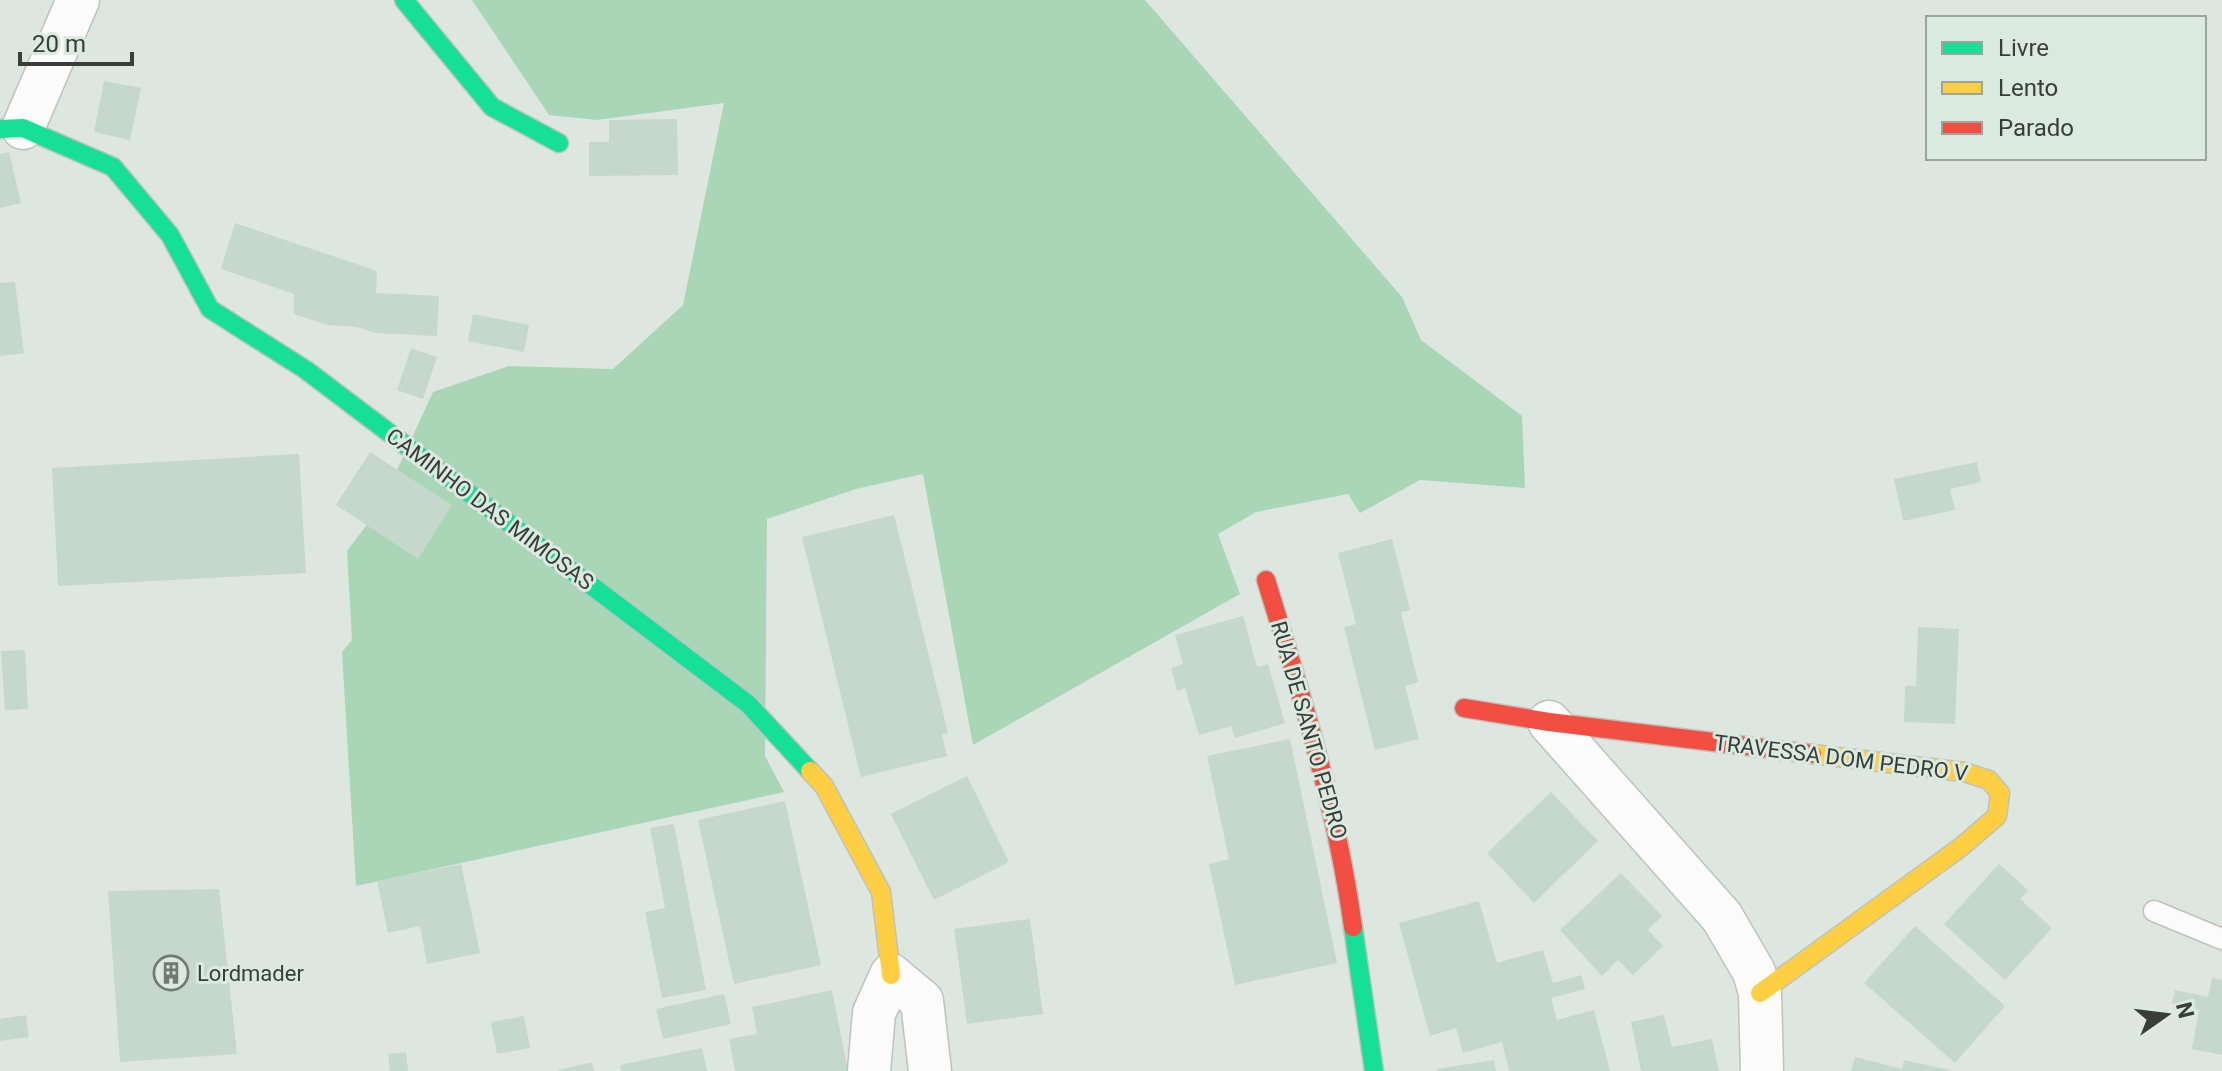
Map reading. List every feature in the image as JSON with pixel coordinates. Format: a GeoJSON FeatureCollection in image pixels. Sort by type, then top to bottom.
{"type":"FeatureCollection","features":[{"type":"Feature","properties":{"kind":"street"},"geometry":{"type":"LineString","coordinates":[[11,128],[78,0]]}},
{"type":"Feature","properties":{"kind":"street"},"geometry":{"type":"LineString","coordinates":[[404,0],[492,107],[559,143]]}},
{"type":"Feature","properties":{"kind":"street","name":"CAMINHO DAS MIMOSAS"},"geometry":{"type":"LineString","coordinates":[[11,128],[113,167],[170,235],[210,309],[306,370],[748,704],[824,786],[881,892],[891,975]]}},
{"type":"Feature","properties":{"kind":"street","name":"RUA DE SANTO PEDRO"},"geometry":{"type":"LineString","coordinates":[[1266,580],[1316,741],[1343,855],[1374,1071]]}},
{"type":"Feature","properties":{"kind":"street","name":"TRAVESSA DOM PEDRO V"},"geometry":{"type":"LineString","coordinates":[[1464,708],[1549,722],[1964,772],[1989,780],[2000,793],[1997,816],[1961,847],[1760,993]]}},
{"type":"Feature","properties":{"kind":"street"},"geometry":{"type":"LineString","coordinates":[[1549,722],[1722,917],[1754,972],[1760,993],[1762,1071]]}},
{"type":"Feature","properties":{"kind":"street"},"geometry":{"type":"LineString","coordinates":[[869,1071],[874,1013],[891,975],[922,1001],[930,1071]]}},
{"type":"Feature","properties":{"kind":"lane"},"geometry":{"type":"LineString","coordinates":[[2154,911],[2222,939]]}},
{"type":"Feature","properties":{"kind":"green space"},"geometry":{"type":"Polygon","coordinates":[[[472,0],[1145,0],[1402,297],[1421,340],[1522,416],[1525,488],[1420,480],[1360,513],[1348,494],[1256,512],[1218,534],[1240,594],[973,745],[923,474],[856,489],[767,519],[765,756],[784,792],[356,886],[342,652],[352,640],[347,551],[379,509],[433,392],[509,366],[613,369],[683,305],[724,103],[597,120],[549,115],[472,0]]]}},
{"type":"Feature","properties":{"kind":"building"},"geometry":{"type":"Polygon","coordinates":[[[104,81],[141,88],[130,140],[94,132],[104,81]]]}},
{"type":"Feature","properties":{"kind":"building"},"geometry":{"type":"Polygon","coordinates":[[[677,119],[678,175],[589,176],[589,142],[609,142],[609,120],[677,119]]]}},
{"type":"Feature","properties":{"kind":"building"},"geometry":{"type":"Polygon","coordinates":[[[9,152],[21,203],[0,208],[0,154],[9,152]]]}},
{"type":"Feature","properties":{"kind":"building"},"geometry":{"type":"Polygon","coordinates":[[[235,223],[377,271],[376,293],[439,296],[437,336],[376,333],[357,327],[328,325],[294,314],[294,294],[221,269],[235,223]]]}},
{"type":"Feature","properties":{"kind":"building"},"geometry":{"type":"Polygon","coordinates":[[[15,282],[24,353],[0,356],[0,283],[15,282]]]}},
{"type":"Feature","properties":{"kind":"building"},"geometry":{"type":"Polygon","coordinates":[[[473,314],[529,325],[524,352],[468,341],[473,314]]]}},
{"type":"Feature","properties":{"kind":"building"},"geometry":{"type":"Polygon","coordinates":[[[411,348],[437,357],[423,399],[397,390],[411,348]]]}},
{"type":"Feature","properties":{"kind":"building"},"geometry":{"type":"Polygon","coordinates":[[[370,452],[452,505],[418,559],[336,505],[370,452]]]}},
{"type":"Feature","properties":{"kind":"building"},"geometry":{"type":"Polygon","coordinates":[[[299,454],[306,573],[58,586],[52,468],[299,454]]]}},
{"type":"Feature","properties":{"kind":"building"},"geometry":{"type":"Polygon","coordinates":[[[1977,462],[1981,482],[1950,489],[1955,510],[1903,521],[1894,479],[1977,462]]]}},
{"type":"Feature","properties":{"kind":"building"},"geometry":{"type":"Polygon","coordinates":[[[894,515],[948,733],[942,735],[947,756],[861,777],[802,537],[894,515]]]}},
{"type":"Feature","properties":{"kind":"building"},"geometry":{"type":"Polygon","coordinates":[[[1392,539],[1410,610],[1401,612],[1418,682],[1405,686],[1419,739],[1375,750],[1344,627],[1356,624],[1338,553],[1392,539]]]}},
{"type":"Feature","properties":{"kind":"building"},"geometry":{"type":"Polygon","coordinates":[[[1243,616],[1257,667],[1268,664],[1285,723],[1235,738],[1231,726],[1199,735],[1185,688],[1177,691],[1171,668],[1183,664],[1175,635],[1243,616]]]}},
{"type":"Feature","properties":{"kind":"building"},"geometry":{"type":"Polygon","coordinates":[[[1918,627],[1959,629],[1955,724],[1904,722],[1905,686],[1916,686],[1918,627]]]}},
{"type":"Feature","properties":{"kind":"building"},"geometry":{"type":"Polygon","coordinates":[[[25,650],[28,709],[5,710],[1,651],[25,650]]]}},
{"type":"Feature","properties":{"kind":"building"},"geometry":{"type":"Polygon","coordinates":[[[1290,739],[1337,963],[1235,985],[1209,864],[1229,859],[1207,756],[1290,739]]]}},
{"type":"Feature","properties":{"kind":"building"},"geometry":{"type":"Polygon","coordinates":[[[967,776],[1009,862],[934,900],[891,814],[967,776]]]}},
{"type":"Feature","properties":{"kind":"building"},"geometry":{"type":"Polygon","coordinates":[[[1551,792],[1598,841],[1534,903],[1487,853],[1551,792]]]}},
{"type":"Feature","properties":{"kind":"building"},"geometry":{"type":"Polygon","coordinates":[[[785,801],[821,965],[734,984],[698,820],[785,801]]]}},
{"type":"Feature","properties":{"kind":"building"},"geometry":{"type":"Polygon","coordinates":[[[674,824],[706,990],[662,998],[645,912],[665,908],[650,828],[674,824]]]}},
{"type":"Feature","properties":{"kind":"building"},"geometry":{"type":"Polygon","coordinates":[[[461,864],[480,953],[427,964],[420,926],[388,933],[377,881],[461,864]]]}},
{"type":"Feature","properties":{"kind":"building"},"geometry":{"type":"Polygon","coordinates":[[[1999,864],[2028,890],[2020,899],[2052,928],[2005,980],[1944,924],[1999,864]]]}},
{"type":"Feature","properties":{"kind":"building"},"geometry":{"type":"Polygon","coordinates":[[[1621,873],[1662,916],[1648,930],[1663,946],[1633,975],[1618,960],[1602,976],[1560,930],[1621,873]]]}},
{"type":"Feature","properties":{"kind":"building","name":"Lordmader"},"geometry":{"type":"Polygon","coordinates":[[[219,889],[237,1054],[120,1062],[108,891],[219,889]]]}},
{"type":"Feature","properties":{"kind":"building"},"geometry":{"type":"Polygon","coordinates":[[[1479,901],[1497,963],[1543,950],[1553,983],[1581,975],[1585,989],[1551,998],[1557,1020],[1594,1010],[1610,1071],[1509,1071],[1502,1042],[1463,1053],[1456,1028],[1430,1036],[1399,923],[1479,901]]]}},
{"type":"Feature","properties":{"kind":"building"},"geometry":{"type":"Polygon","coordinates":[[[1030,919],[1043,1014],[967,1024],[954,929],[1030,919]]]}},
{"type":"Feature","properties":{"kind":"building"},"geometry":{"type":"Polygon","coordinates":[[[1915,926],[2005,1006],[1955,1063],[1864,983],[1915,926]]]}},
{"type":"Feature","properties":{"kind":"building"},"geometry":{"type":"Polygon","coordinates":[[[2212,978],[2222,980],[2222,1055],[2192,1049],[2199,1010],[2172,1004],[2175,990],[2208,997],[2212,978]]]}},
{"type":"Feature","properties":{"kind":"building"},"geometry":{"type":"Polygon","coordinates":[[[832,990],[848,1071],[735,1071],[729,1039],[757,1034],[752,1007],[832,990]]]}},
{"type":"Feature","properties":{"kind":"building"},"geometry":{"type":"Polygon","coordinates":[[[724,994],[731,1024],[663,1039],[656,1009],[724,994]]]}},
{"type":"Feature","properties":{"kind":"building"},"geometry":{"type":"Polygon","coordinates":[[[26,1015],[29,1037],[0,1041],[0,1019],[26,1015]]]}},
{"type":"Feature","properties":{"kind":"building"},"geometry":{"type":"Polygon","coordinates":[[[1664,1015],[1672,1047],[1712,1039],[1719,1071],[1641,1071],[1631,1022],[1664,1015]]]}},
{"type":"Feature","properties":{"kind":"building"},"geometry":{"type":"Polygon","coordinates":[[[524,1016],[530,1048],[497,1054],[491,1022],[524,1016]]]}},
{"type":"Feature","properties":{"kind":"building"},"geometry":{"type":"Polygon","coordinates":[[[702,1048],[707,1071],[621,1071],[620,1065],[702,1048]]]}},
{"type":"Feature","properties":{"kind":"building"},"geometry":{"type":"Polygon","coordinates":[[[406,1052],[408,1071],[390,1071],[388,1054],[406,1052]]]}},
{"type":"Feature","properties":{"kind":"building"},"geometry":{"type":"Polygon","coordinates":[[[1855,1057],[1902,1069],[1904,1060],[1954,1071],[1851,1071],[1855,1057]]]}},
{"type":"Feature","properties":{"kind":"building"},"geometry":{"type":"Polygon","coordinates":[[[1494,1060],[1496,1071],[1437,1071],[1437,1069],[1494,1060]]]}},
{"type":"Feature","properties":{"kind":"building"},"geometry":{"type":"Polygon","coordinates":[[[592,1062],[594,1071],[559,1071],[559,1070],[592,1062]]]}},
{"type":"Feature","properties":{"kind":"traffic: fast"},"geometry":{"type":"LineString","coordinates":[[404,0],[492,107],[559,143]]}},
{"type":"Feature","properties":{"kind":"traffic: fast"},"geometry":{"type":"LineString","coordinates":[[0,129],[23,128],[113,167],[170,235],[210,309],[306,370],[748,704],[810,771]]}},
{"type":"Feature","properties":{"kind":"traffic: fast"},"geometry":{"type":"LineString","coordinates":[[1353,927],[1374,1071]]}},
{"type":"Feature","properties":{"kind":"traffic: slow"},"geometry":{"type":"LineString","coordinates":[[1760,993],[1961,847],[1997,816],[2000,793],[1989,780],[1964,772],[1812,754]]}},
{"type":"Feature","properties":{"kind":"traffic: slow"},"geometry":{"type":"LineString","coordinates":[[810,771],[824,786],[881,892],[891,975]]}},
{"type":"Feature","properties":{"kind":"traffic: jam"},"geometry":{"type":"LineString","coordinates":[[1266,580],[1327,794],[1353,927]]}},
{"type":"Feature","properties":{"kind":"traffic: jam"},"geometry":{"type":"LineString","coordinates":[[1464,708],[1549,722],[1812,754]]}},
{"type":"Feature","properties":{"kind":"place","name":"Lordmader"},"geometry":{"type":"Point","coordinates":[171,973]}}]}
